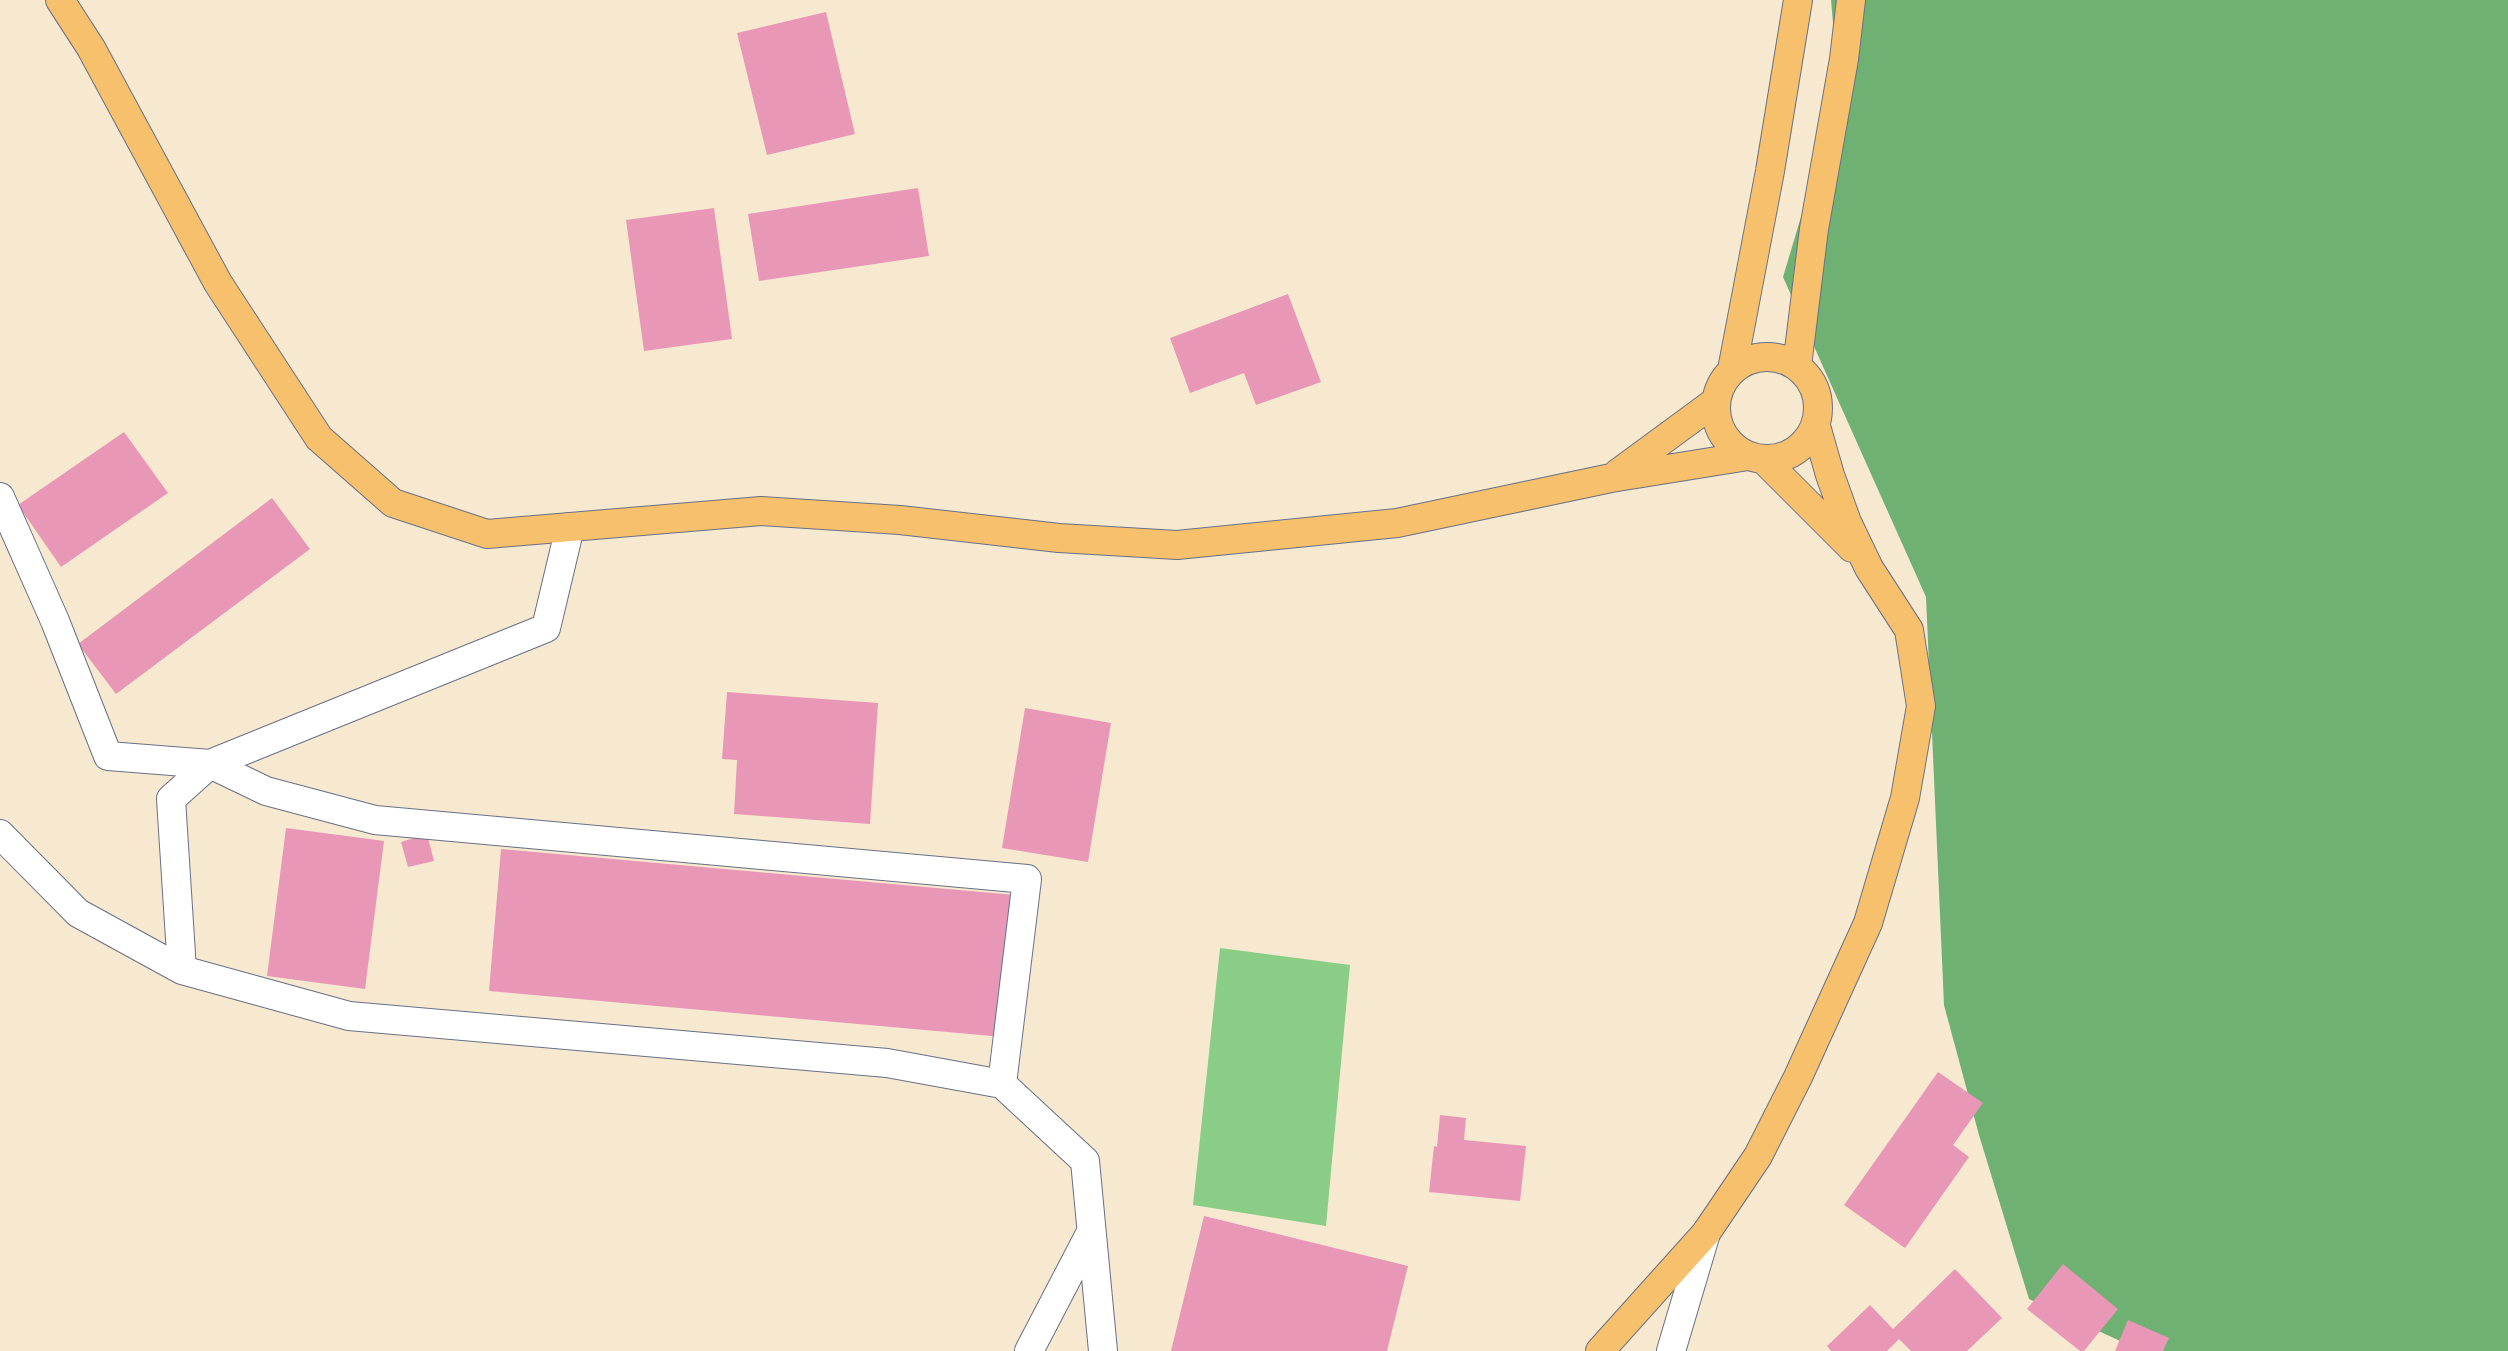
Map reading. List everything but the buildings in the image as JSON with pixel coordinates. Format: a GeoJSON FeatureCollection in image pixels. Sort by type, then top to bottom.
{"type":"FeatureCollection","features":[{"type":"Feature","properties":{"kind":"main road"},"geometry":{"type":"LineString","coordinates":[[60,0],[91,48],[218,283],[319,438],[393,504],[487,534],[761,511],[900,520],[1059,538],[1177,545],[1397,523],[1610,478],[1756,458],[1780,458],[1795,452],[1807,441],[1816,426],[1819,410],[1816,394],[1809,378],[1797,366],[1781,358],[1764,356],[1746,360],[1732,370],[1721,384],[1716,400],[1716,418],[1722,434],[1733,447],[1756,458],[1800,494],[1870,568]]}},
{"type":"Feature","properties":{"kind":"main road"},"geometry":{"type":"LineString","coordinates":[[1732,370],[1770,172],[1798,0]]}},
{"type":"Feature","properties":{"kind":"main road"},"geometry":{"type":"LineString","coordinates":[[1797,366],[1814,229],[1844,59],[1851,0]]}},
{"type":"Feature","properties":{"kind":"main road"},"geometry":{"type":"LineString","coordinates":[[1610,478],[1716,400]]}},
{"type":"Feature","properties":{"kind":"main road"},"geometry":{"type":"LineString","coordinates":[[1600,1351],[1706,1233],[1758,1156],[1802,1068],[1868,923],[1905,798],[1921,706],[1909,630],[1870,568],[1844,515],[1816,426]]}},
{"type":"Feature","properties":{"kind":"street"},"geometry":{"type":"LineString","coordinates":[[0,497],[55,621],[108,756],[210,764],[266,791],[375,820],[1027,879],[1002,1084]]}},
{"type":"Feature","properties":{"kind":"street"},"geometry":{"type":"LineString","coordinates":[[182,970],[171,799],[210,764],[546,628],[570,527]]}},
{"type":"Feature","properties":{"kind":"street"},"geometry":{"type":"LineString","coordinates":[[0,834],[78,913],[182,970],[349,1016],[887,1063],[1002,1084],[1085,1161],[1103,1351]]}},
{"type":"Feature","properties":{"kind":"street"},"geometry":{"type":"LineString","coordinates":[[1029,1351],[1091,1232]]}},
{"type":"Feature","properties":{"kind":"street"},"geometry":{"type":"LineString","coordinates":[[1670,1351],[1706,1233]]}},
{"type":"Feature","properties":{"kind":"green space"},"geometry":{"type":"Polygon","coordinates":[[[1831,0],[2508,0],[2508,1351],[2142,1351],[2029,1299],[1979,1135],[1944,1005],[1926,597],[1783,277],[1839,90],[1831,0]]]}},
{"type":"Feature","properties":{"kind":"green space"},"geometry":{"type":"Polygon","coordinates":[[[1220,948],[1350,965],[1326,1226],[1193,1205],[1220,948]]]}}]}
